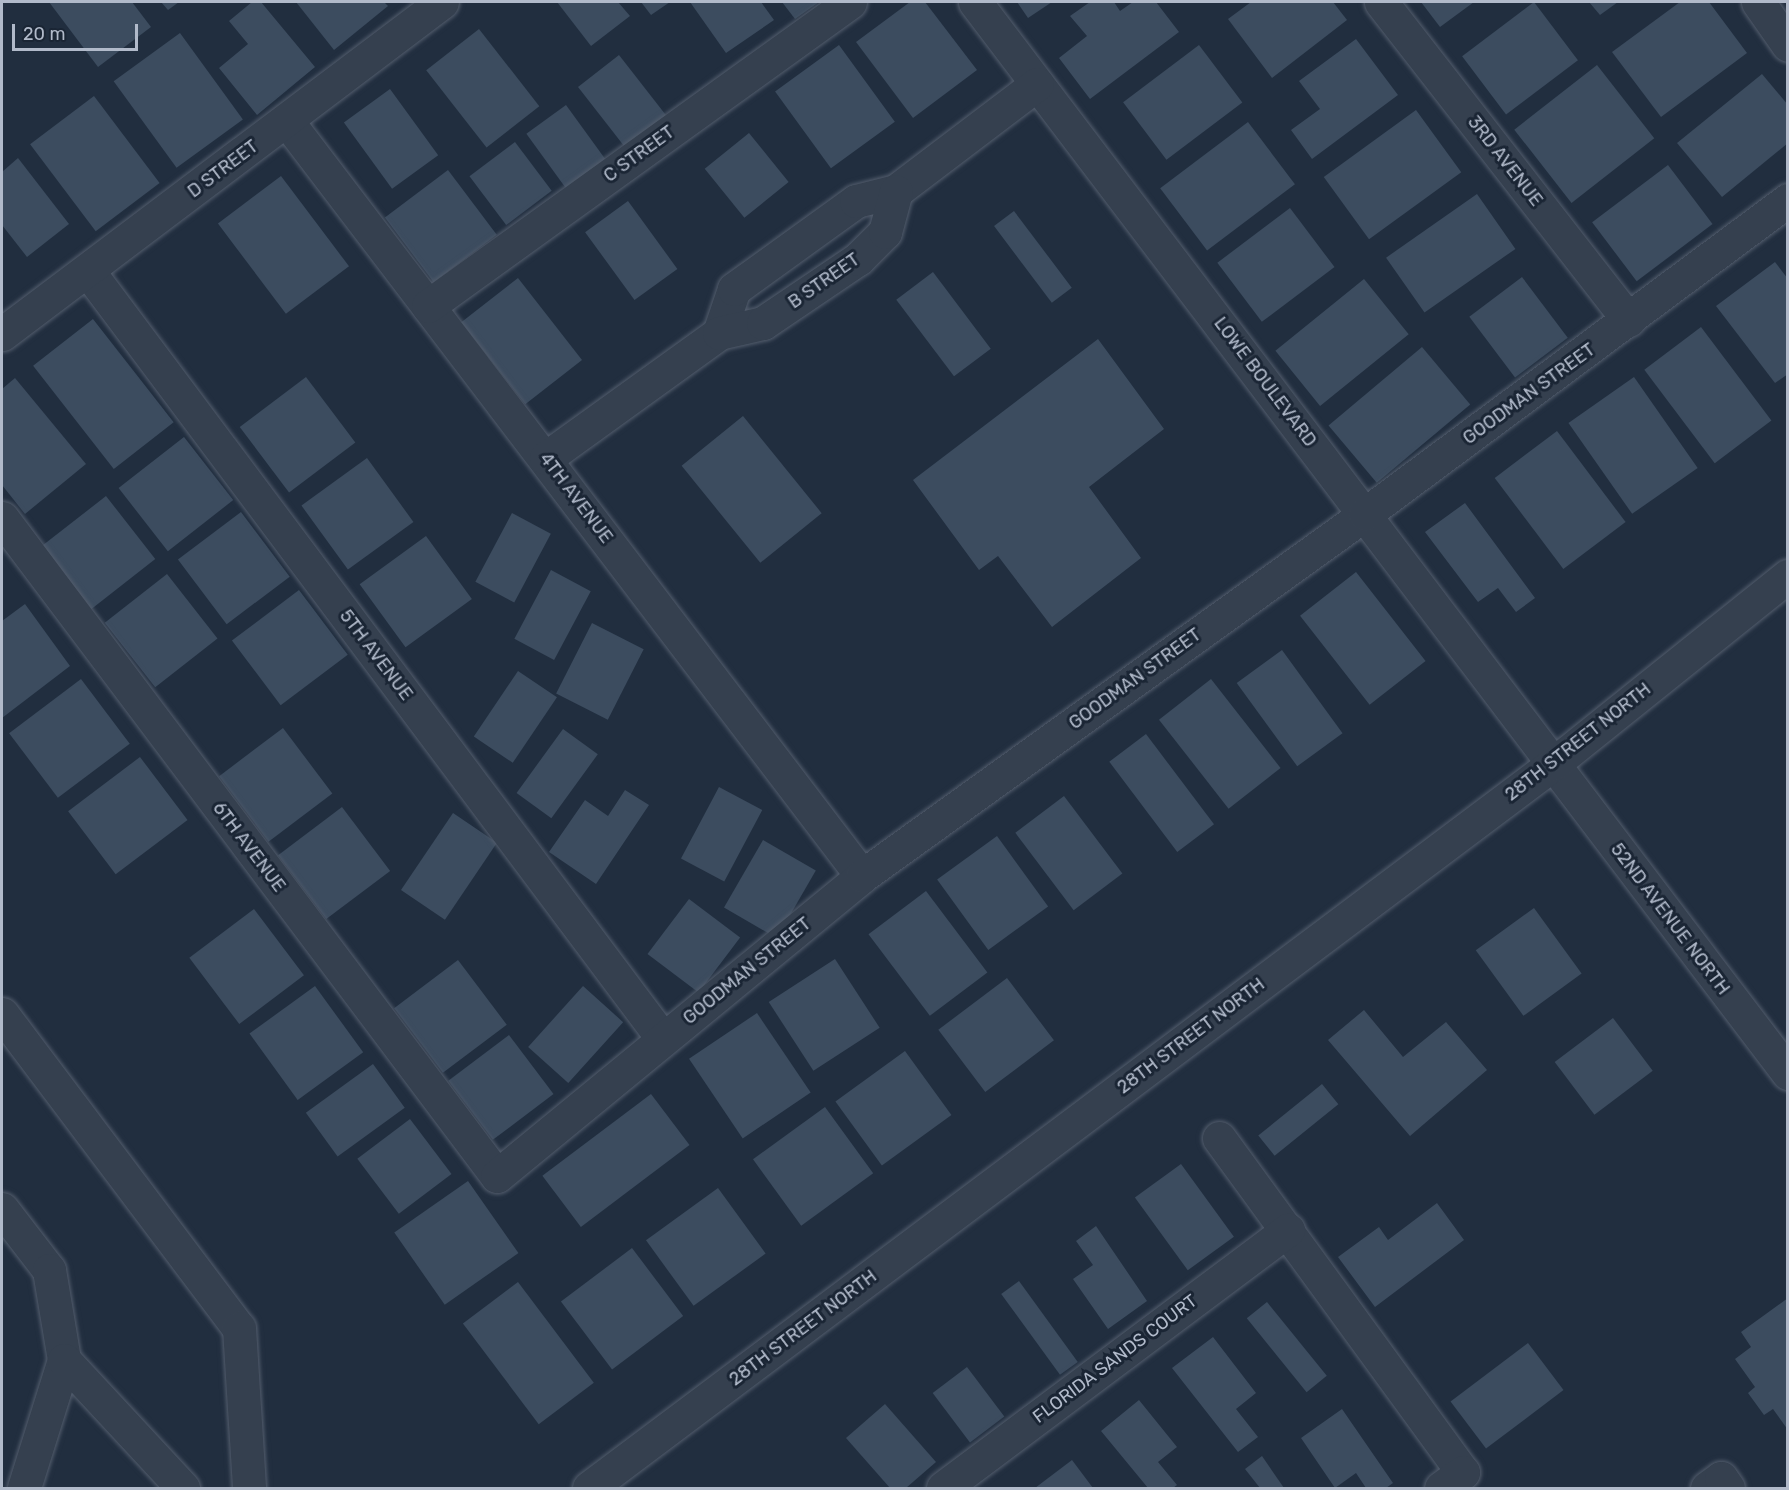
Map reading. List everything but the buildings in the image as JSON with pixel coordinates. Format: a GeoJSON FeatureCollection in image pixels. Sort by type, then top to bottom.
{"type":"FeatureCollection","features":[{"type":"Feature","properties":{"kind":"street","name":"D STREET"},"geometry":{"type":"LineString","coordinates":[[2,334],[442,2]]}},
{"type":"Feature","properties":{"kind":"street","name":"C STREET"},"geometry":{"type":"LineString","coordinates":[[428,306],[850,2]]}},
{"type":"Feature","properties":{"kind":"street","name":"LOWE BOULEVARD"},"geometry":{"type":"LineString","coordinates":[[975,2],[1553,764]]}},
{"type":"Feature","properties":{"kind":"street","name":"3RD AVENUE"},"geometry":{"type":"LineString","coordinates":[[1381,2],[1629,320]]}},
{"type":"Feature","properties":{"kind":"street"},"geometry":{"type":"LineString","coordinates":[[1758,2],[1788,45]]}},
{"type":"Feature","properties":{"kind":"street"},"geometry":{"type":"LineString","coordinates":[[719,333],[734,289],[856,201],[896,192],[1036,84]]}},
{"type":"Feature","properties":{"kind":"street","name":"4TH AVENUE"},"geometry":{"type":"LineString","coordinates":[[287,121],[546,458],[862,876]]}},
{"type":"Feature","properties":{"kind":"street","name":"B STREET"},"geometry":{"type":"LineString","coordinates":[[546,458],[719,333],[763,323],[858,259],[885,232],[896,192]]}},
{"type":"Feature","properties":{"kind":"street","name":"GOODMAN STREET"},"geometry":{"type":"LineString","coordinates":[[497,1176],[862,876],[1365,514],[1788,200]]}},
{"type":"Feature","properties":{"kind":"street","name":"5TH AVENUE"},"geometry":{"type":"LineString","coordinates":[[88,271],[663,1039]]}},
{"type":"Feature","properties":{"kind":"street","name":"6TH AVENUE"},"geometry":{"type":"LineString","coordinates":[[2,518],[497,1176]]}},
{"type":"Feature","properties":{"kind":"street","name":"28TH STREET NORTH"},"geometry":{"type":"LineString","coordinates":[[589,1488],[1553,764],[1788,576]]}},
{"type":"Feature","properties":{"kind":"street","name":"52ND AVENUE NORTH"},"geometry":{"type":"LineString","coordinates":[[1553,764],[1788,1073]]}},
{"type":"Feature","properties":{"kind":"street"},"geometry":{"type":"LineString","coordinates":[[2,1014],[239,1328],[249,1488]]}},
{"type":"Feature","properties":{"kind":"street"},"geometry":{"type":"LineString","coordinates":[[1219,1138],[1463,1472],[1441,1488]]}},
{"type":"Feature","properties":{"kind":"street"},"geometry":{"type":"LineString","coordinates":[[2,1209],[49,1270],[64,1360],[24,1488]]}},
{"type":"Feature","properties":{"kind":"street","name":"FLORIDA SANDS COURT"},"geometry":{"type":"LineString","coordinates":[[943,1488],[1288,1230]]}},
{"type":"Feature","properties":{"kind":"street"},"geometry":{"type":"LineString","coordinates":[[64,1360],[183,1488]]}},
{"type":"Feature","properties":{"kind":"street"},"geometry":{"type":"LineString","coordinates":[[1707,1488],[1721,1478],[1728,1488]]}}]}
